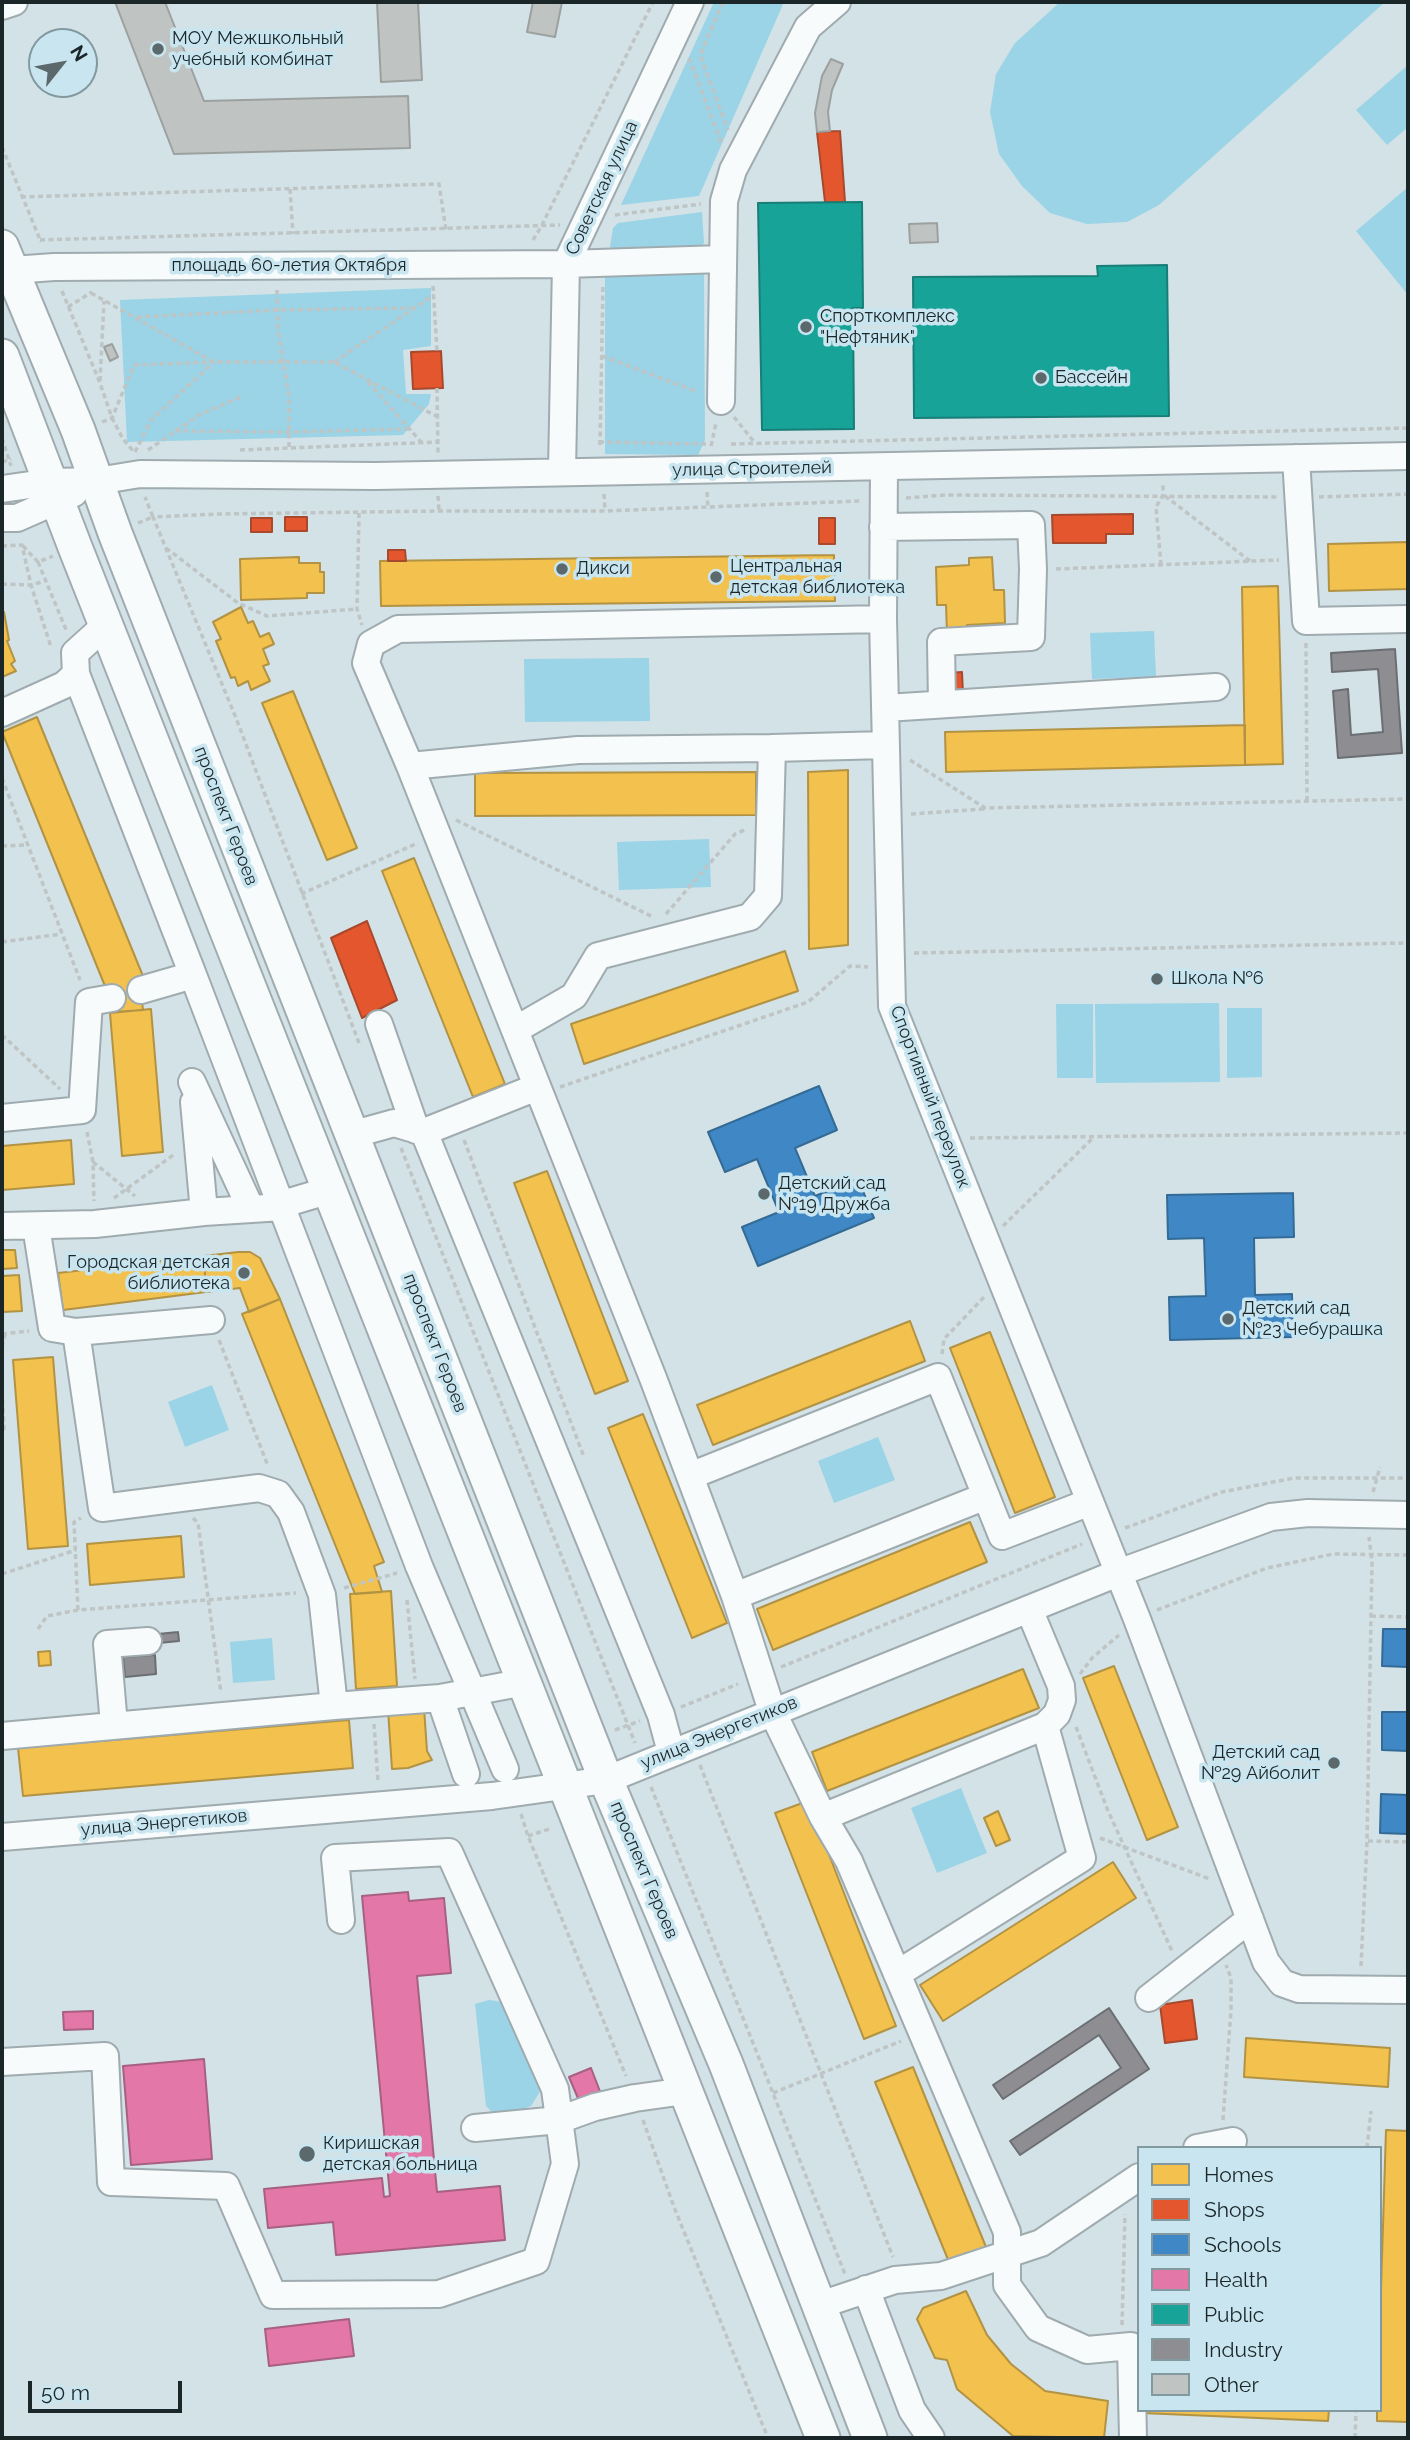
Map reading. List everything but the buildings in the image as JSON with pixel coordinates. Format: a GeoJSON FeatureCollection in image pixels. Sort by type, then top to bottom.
{"type":"FeatureCollection","features":[{"type":"Feature","properties":{"kind":"main road","name":"проспект Героев"},"geometry":{"type":"LineString","coordinates":[[7,259],[78,430],[125,559],[606,1780],[726,2064],[870,2438]]}},
{"type":"Feature","properties":{"kind":"main road"},"geometry":{"type":"LineString","coordinates":[[2,356],[823,2438]]}},
{"type":"Feature","properties":{"kind":"street"},"geometry":{"type":"LineString","coordinates":[[2,6],[14,2]]}},
{"type":"Feature","properties":{"kind":"street","name":"Советская улица"},"geometry":{"type":"LineString","coordinates":[[562,471],[566,264],[690,2]]}},
{"type":"Feature","properties":{"kind":"street"},"geometry":{"type":"LineString","coordinates":[[721,401],[724,201],[736,164],[808,27],[837,2]]}},
{"type":"Feature","properties":{"kind":"street","name":"площадь 60-летия Октября"},"geometry":{"type":"LineString","coordinates":[[7,259],[54,267],[441,273],[516,264],[722,259]]}},
{"type":"Feature","properties":{"kind":"street","name":"улица Строителей"},"geometry":{"type":"LineString","coordinates":[[2,489],[54,492],[140,474],[375,476],[1408,456]]}},
{"type":"Feature","properties":{"kind":"street"},"geometry":{"type":"LineString","coordinates":[[1296,458],[1306,621],[1408,619]]}},
{"type":"Feature","properties":{"kind":"street","name":"Спортивный переулок"},"geometry":{"type":"LineString","coordinates":[[884,467],[883,619],[888,816],[900,960],[892,1006],[1104,1536],[1266,1962],[1282,1983],[1299,1989],[1360,1990]]}},
{"type":"Feature","properties":{"kind":"street","name":"улица Строителей"},"geometry":{"type":"LineString","coordinates":[[2,518],[17,518],[54,492]]}},
{"type":"Feature","properties":{"kind":"street"},"geometry":{"type":"LineString","coordinates":[[883,527],[1031,525],[1031,637],[941,642],[942,704]]}},
{"type":"Feature","properties":{"kind":"street"},"geometry":{"type":"LineString","coordinates":[[883,619],[398,629],[371,644],[366,663],[426,806],[690,1476],[736,1596],[772,1711],[823,1816],[849,1861],[1007,2232],[1007,2285],[1038,2328],[1087,2350],[1130,2347],[1133,2438]]}},
{"type":"Feature","properties":{"kind":"street"},"geometry":{"type":"LineString","coordinates":[[2,713],[64,685],[68,658],[107,624]]}},
{"type":"Feature","properties":{"kind":"street"},"geometry":{"type":"LineString","coordinates":[[68,658],[194,975],[419,1566],[505,1769]]}},
{"type":"Feature","properties":{"kind":"street"},"geometry":{"type":"LineString","coordinates":[[886,708],[1216,687]]}},
{"type":"Feature","properties":{"kind":"street"},"geometry":{"type":"LineString","coordinates":[[410,766],[578,750],[886,745]]}},
{"type":"Feature","properties":{"kind":"street"},"geometry":{"type":"LineString","coordinates":[[515,1030],[574,996],[598,956],[750,917],[768,896],[772,748]]}},
{"type":"Feature","properties":{"kind":"street"},"geometry":{"type":"LineString","coordinates":[[141,990],[194,975]]}},
{"type":"Feature","properties":{"kind":"street"},"geometry":{"type":"LineString","coordinates":[[2,1118],[82,1110],[100,1000]]}},
{"type":"Feature","properties":{"kind":"street"},"geometry":{"type":"LineString","coordinates":[[379,1024],[410,1129],[661,1715],[671,1752]]}},
{"type":"Feature","properties":{"kind":"street"},"geometry":{"type":"LineString","coordinates":[[204,1212],[192,1082],[251,1209]]}},
{"type":"Feature","properties":{"kind":"street"},"geometry":{"type":"LineString","coordinates":[[351,1136],[410,1129],[537,1087]]}},
{"type":"Feature","properties":{"kind":"street"},"geometry":{"type":"LineString","coordinates":[[2,1226],[95,1224],[204,1212],[283,1207],[293,1201],[330,1191]]}},
{"type":"Feature","properties":{"kind":"street"},"geometry":{"type":"LineString","coordinates":[[36,1226],[52,1328],[76,1332],[211,1320]]}},
{"type":"Feature","properties":{"kind":"street"},"geometry":{"type":"LineString","coordinates":[[76,1332],[102,1508],[259,1488],[278,1494],[291,1512],[322,1595],[334,1706]]}},
{"type":"Feature","properties":{"kind":"street"},"geometry":{"type":"LineString","coordinates":[[690,1476],[939,1377],[1002,1536],[1090,1502]]}},
{"type":"Feature","properties":{"kind":"street"},"geometry":{"type":"LineString","coordinates":[[736,1596],[986,1496]]}},
{"type":"Feature","properties":{"kind":"street","name":"улица Энергетиков"},"geometry":{"type":"LineString","coordinates":[[2,1837],[492,1796],[606,1780],[1118,1573],[1271,1517],[1308,1513],[1408,1515]]}},
{"type":"Feature","properties":{"kind":"street"},"geometry":{"type":"LineString","coordinates":[[823,1816],[1045,1726],[1057,1714],[1062,1700],[1061,1686],[1029,1609]]}},
{"type":"Feature","properties":{"kind":"street"},"geometry":{"type":"LineString","coordinates":[[114,1725],[107,1644],[148,1641]]}},
{"type":"Feature","properties":{"kind":"street"},"geometry":{"type":"LineString","coordinates":[[2,1735],[440,1698],[525,1682]]}},
{"type":"Feature","properties":{"kind":"street"},"geometry":{"type":"LineString","coordinates":[[440,1698],[466,1773]]}},
{"type":"Feature","properties":{"kind":"street"},"geometry":{"type":"LineString","coordinates":[[897,1974],[1082,1858],[1045,1726]]}},
{"type":"Feature","properties":{"kind":"street"},"geometry":{"type":"LineString","coordinates":[[2,2062],[104,2056],[111,2182],[226,2186],[273,2295],[439,2294],[536,2261],[565,2164],[555,2089],[449,1852],[335,1858],[341,1920]]}},
{"type":"Feature","properties":{"kind":"street"},"geometry":{"type":"LineString","coordinates":[[1149,1998],[1250,1919]]}},
{"type":"Feature","properties":{"kind":"street"},"geometry":{"type":"LineString","coordinates":[[1360,1990],[1408,1990]]}},
{"type":"Feature","properties":{"kind":"street"},"geometry":{"type":"LineString","coordinates":[[475,2127],[559,2120],[595,2107],[685,2091]]}},
{"type":"Feature","properties":{"kind":"street"},"geometry":{"type":"LineString","coordinates":[[817,2306],[895,2280],[941,2276],[1041,2244],[1125,2201],[1137,2180]]}},
{"type":"Feature","properties":{"kind":"street"},"geometry":{"type":"LineString","coordinates":[[859,2292],[912,2410],[931,2438]]}},
{"type":"Feature","properties":{"kind":"path"},"geometry":{"type":"LineString","coordinates":[[516,264],[541,227],[653,2]]}},
{"type":"Feature","properties":{"kind":"path"},"geometry":{"type":"LineString","coordinates":[[723,2],[700,55],[736,164]]}},
{"type":"Feature","properties":{"kind":"path"},"geometry":{"type":"LineString","coordinates":[[687,53],[736,164]]}},
{"type":"Feature","properties":{"kind":"path"},"geometry":{"type":"LineString","coordinates":[[2,147],[21,197],[54,267],[112,418],[123,439],[135,452],[156,453]]}},
{"type":"Feature","properties":{"kind":"path"},"geometry":{"type":"LineString","coordinates":[[2,170],[10,168]]}},
{"type":"Feature","properties":{"kind":"path"},"geometry":{"type":"LineString","coordinates":[[21,197],[439,184],[446,230]]}},
{"type":"Feature","properties":{"kind":"path"},"geometry":{"type":"LineString","coordinates":[[290,189],[293,234]]}},
{"type":"Feature","properties":{"kind":"path"},"geometry":{"type":"LineString","coordinates":[[40,240],[541,227],[585,223],[610,215],[724,201]]}},
{"type":"Feature","properties":{"kind":"path"},"geometry":{"type":"LineString","coordinates":[[604,263],[599,442],[605,512]]}},
{"type":"Feature","properties":{"kind":"path"},"geometry":{"type":"LineString","coordinates":[[437,351],[434,295],[441,273]]}},
{"type":"Feature","properties":{"kind":"path"},"geometry":{"type":"LineString","coordinates":[[277,286],[278,332],[289,396],[289,448]]}},
{"type":"Feature","properties":{"kind":"path"},"geometry":{"type":"LineString","coordinates":[[68,307],[89,292],[102,291]]}},
{"type":"Feature","properties":{"kind":"path"},"geometry":{"type":"LineString","coordinates":[[89,292],[214,362]]}},
{"type":"Feature","properties":{"kind":"path"},"geometry":{"type":"LineString","coordinates":[[334,362],[434,295]]}},
{"type":"Feature","properties":{"kind":"path"},"geometry":{"type":"LineString","coordinates":[[100,383],[104,300]]}},
{"type":"Feature","properties":{"kind":"path"},"geometry":{"type":"LineString","coordinates":[[135,317],[278,310],[413,308]]}},
{"type":"Feature","properties":{"kind":"path"},"geometry":{"type":"LineString","coordinates":[[602,356],[721,401],[755,443]]}},
{"type":"Feature","properties":{"kind":"path"},"geometry":{"type":"LineString","coordinates":[[78,430],[112,418],[134,365],[214,362],[334,362],[438,417]]}},
{"type":"Feature","properties":{"kind":"path"},"geometry":{"type":"LineString","coordinates":[[135,452],[151,420],[214,362]]}},
{"type":"Feature","properties":{"kind":"path"},"geometry":{"type":"LineString","coordinates":[[364,378],[421,442]]}},
{"type":"Feature","properties":{"kind":"path"},"geometry":{"type":"LineString","coordinates":[[143,453],[199,415],[243,396]]}},
{"type":"Feature","properties":{"kind":"path"},"geometry":{"type":"LineString","coordinates":[[599,442],[755,443],[1408,428]]}},
{"type":"Feature","properties":{"kind":"path"},"geometry":{"type":"LineString","coordinates":[[175,431],[409,429]]}},
{"type":"Feature","properties":{"kind":"path"},"geometry":{"type":"LineString","coordinates":[[236,450],[438,442]]}},
{"type":"Feature","properties":{"kind":"path"},"geometry":{"type":"LineString","coordinates":[[2,462],[38,447]]}},
{"type":"Feature","properties":{"kind":"path"},"geometry":{"type":"LineString","coordinates":[[361,1048],[236,718],[153,517],[217,514],[605,512],[946,495],[1300,497],[1408,494]]}},
{"type":"Feature","properties":{"kind":"path"},"geometry":{"type":"LineString","coordinates":[[1163,495],[1250,561]]}},
{"type":"Feature","properties":{"kind":"path"},"geometry":{"type":"LineString","coordinates":[[1161,565],[1156,507],[1163,495]]}},
{"type":"Feature","properties":{"kind":"path"},"geometry":{"type":"LineString","coordinates":[[359,513],[357,609],[371,644]]}},
{"type":"Feature","properties":{"kind":"path"},"geometry":{"type":"LineString","coordinates":[[2,546],[22,545],[31,585],[68,658]]}},
{"type":"Feature","properties":{"kind":"path"},"geometry":{"type":"LineString","coordinates":[[164,546],[238,603],[267,615],[357,609]]}},
{"type":"Feature","properties":{"kind":"path"},"geometry":{"type":"LineString","coordinates":[[1033,569],[1302,559]]}},
{"type":"Feature","properties":{"kind":"path"},"geometry":{"type":"LineString","coordinates":[[38,562],[68,658]]}},
{"type":"Feature","properties":{"kind":"path"},"geometry":{"type":"LineString","coordinates":[[2,584],[31,585],[46,581]]}},
{"type":"Feature","properties":{"kind":"path"},"geometry":{"type":"LineString","coordinates":[[1306,621],[1307,802]]}},
{"type":"Feature","properties":{"kind":"path"},"geometry":{"type":"LineString","coordinates":[[886,745],[985,808]]}},
{"type":"Feature","properties":{"kind":"path"},"geometry":{"type":"LineString","coordinates":[[2,778],[61,934],[100,1000]]}},
{"type":"Feature","properties":{"kind":"path"},"geometry":{"type":"LineString","coordinates":[[888,816],[985,808],[1408,799]]}},
{"type":"Feature","properties":{"kind":"path"},"geometry":{"type":"LineString","coordinates":[[426,806],[660,920],[735,834],[770,817]]}},
{"type":"Feature","properties":{"kind":"path"},"geometry":{"type":"LineString","coordinates":[[301,894],[437,834]]}},
{"type":"Feature","properties":{"kind":"path"},"geometry":{"type":"LineString","coordinates":[[2,846],[26,845]]}},
{"type":"Feature","properties":{"kind":"path"},"geometry":{"type":"LineString","coordinates":[[2,942],[61,934]]}},
{"type":"Feature","properties":{"kind":"path"},"geometry":{"type":"LineString","coordinates":[[537,1087],[565,1087],[808,1002],[850,966],[900,960],[1408,943]]}},
{"type":"Feature","properties":{"kind":"path"},"geometry":{"type":"LineString","coordinates":[[410,1129],[643,1764],[773,2093],[859,2292]]}},
{"type":"Feature","properties":{"kind":"path"},"geometry":{"type":"LineString","coordinates":[[948,1145],[968,1138],[1408,1133]]}},
{"type":"Feature","properties":{"kind":"path"},"geometry":{"type":"LineString","coordinates":[[986,1242],[1094,1137]]}},
{"type":"Feature","properties":{"kind":"path"},"geometry":{"type":"LineString","coordinates":[[105,1206],[184,1148]]}},
{"type":"Feature","properties":{"kind":"path"},"geometry":{"type":"LineString","coordinates":[[93,1162],[160,1217]]}},
{"type":"Feature","properties":{"kind":"path"},"geometry":{"type":"LineString","coordinates":[[939,1377],[944,1339],[1001,1280]]}},
{"type":"Feature","properties":{"kind":"path"},"geometry":{"type":"LineString","coordinates":[[211,1320],[278,1494]]}},
{"type":"Feature","properties":{"kind":"path"},"geometry":{"type":"LineString","coordinates":[[2,1347],[5,1334]]}},
{"type":"Feature","properties":{"kind":"path"},"geometry":{"type":"LineString","coordinates":[[2,1391],[2,1435]]}},
{"type":"Feature","properties":{"kind":"path"},"geometry":{"type":"LineString","coordinates":[[1360,1990],[1367,1841],[1372,1560],[1367,1514],[1380,1466]]}},
{"type":"Feature","properties":{"kind":"path"},"geometry":{"type":"LineString","coordinates":[[628,1724],[661,1715],[1104,1536],[1222,1492],[1294,1478],[1408,1478]]}},
{"type":"Feature","properties":{"kind":"path"},"geometry":{"type":"LineString","coordinates":[[172,1498],[198,1523],[224,1716]]}},
{"type":"Feature","properties":{"kind":"path"},"geometry":{"type":"LineString","coordinates":[[78,1610],[74,1522],[102,1508]]}},
{"type":"Feature","properties":{"kind":"path"},"geometry":{"type":"LineString","coordinates":[[2,1574],[76,1550]]}},
{"type":"Feature","properties":{"kind":"path"},"geometry":{"type":"LineString","coordinates":[[38,1629],[47,1616],[78,1610],[302,1592],[322,1595],[419,1566]]}},
{"type":"Feature","properties":{"kind":"path"},"geometry":{"type":"LineString","coordinates":[[1371,1616],[1408,1617]]}},
{"type":"Feature","properties":{"kind":"path"},"geometry":{"type":"LineString","coordinates":[[373,1703],[378,1781]]}},
{"type":"Feature","properties":{"kind":"path"},"geometry":{"type":"LineString","coordinates":[[1075,1829],[1239,1890]]}},
{"type":"Feature","properties":{"kind":"path"},"geometry":{"type":"LineString","coordinates":[[1367,1841],[1408,1842]]}},
{"type":"Feature","properties":{"kind":"path"},"geometry":{"type":"LineString","coordinates":[[1217,2144],[1231,2010],[1231,1978],[1219,1943]]}},
{"type":"Feature","properties":{"kind":"path"},"geometry":{"type":"LineString","coordinates":[[773,2093],[922,2032]]}},
{"type":"Feature","properties":{"kind":"path"},"geometry":{"type":"LineString","coordinates":[[1367,2146],[1371,2111]]}},
{"type":"Feature","properties":{"kind":"path"},"geometry":{"type":"LineString","coordinates":[[1362,2146],[1367,2141]]}},
{"type":"Feature","properties":{"kind":"path"},"geometry":{"type":"LineString","coordinates":[[1125,2201],[1130,2347]]}},
{"type":"Feature","properties":{"kind":"path"},"geometry":{"type":"LineString","coordinates":[[1355,2438],[1356,2412]]}},
{"type":"Feature","properties":{"kind":"shaded area"},"geometry":{"type":"Polygon","coordinates":[[[714,2],[784,2],[699,196],[621,205],[714,2]]]}},
{"type":"Feature","properties":{"kind":"shaded area"},"geometry":{"type":"Polygon","coordinates":[[[1060,2],[1385,2],[1159,205],[1127,222],[1087,224],[1050,213],[1022,186],[999,154],[990,112],[996,74],[1015,43],[1060,2]]]}},
{"type":"Feature","properties":{"kind":"shaded area"},"geometry":{"type":"Polygon","coordinates":[[[1408,65],[1408,127],[1387,145],[1356,110],[1408,65]]]}},
{"type":"Feature","properties":{"kind":"shaded area"},"geometry":{"type":"Polygon","coordinates":[[[1408,187],[1408,295],[1356,231],[1408,187]]]}},
{"type":"Feature","properties":{"kind":"shaded area"},"geometry":{"type":"Polygon","coordinates":[[[702,212],[704,243],[701,247],[616,252],[610,247],[613,228],[618,223],[702,212]]]}},
{"type":"Feature","properties":{"kind":"shaded area"},"geometry":{"type":"Polygon","coordinates":[[[704,273],[705,440],[698,455],[605,454],[605,274],[704,273]]]}},
{"type":"Feature","properties":{"kind":"shaded area"},"geometry":{"type":"Polygon","coordinates":[[[431,288],[431,346],[403,350],[406,394],[431,394],[429,404],[403,435],[127,442],[120,300],[431,288]]]}},
{"type":"Feature","properties":{"kind":"shaded area"},"geometry":{"type":"Polygon","coordinates":[[[1154,631],[1156,677],[1092,679],[1090,633],[1154,631]]]}},
{"type":"Feature","properties":{"kind":"shaded area"},"geometry":{"type":"Polygon","coordinates":[[[649,658],[650,721],[525,722],[524,659],[649,658]]]}},
{"type":"Feature","properties":{"kind":"shaded area"},"geometry":{"type":"Polygon","coordinates":[[[709,839],[711,887],[619,890],[617,842],[709,839]]]}},
{"type":"Feature","properties":{"kind":"shaded area"},"geometry":{"type":"Polygon","coordinates":[[[1219,1003],[1220,1082],[1096,1083],[1095,1004],[1219,1003]]]}},
{"type":"Feature","properties":{"kind":"shaded area"},"geometry":{"type":"Polygon","coordinates":[[[1056,1004],[1093,1004],[1093,1078],[1057,1078],[1056,1004]]]}},
{"type":"Feature","properties":{"kind":"shaded area"},"geometry":{"type":"Polygon","coordinates":[[[1227,1008],[1262,1008],[1262,1077],[1227,1078],[1227,1008]]]}},
{"type":"Feature","properties":{"kind":"shaded area"},"geometry":{"type":"Polygon","coordinates":[[[212,1385],[229,1430],[185,1447],[168,1402],[212,1385]]]}},
{"type":"Feature","properties":{"kind":"shaded area"},"geometry":{"type":"Polygon","coordinates":[[[878,1437],[895,1480],[834,1503],[818,1461],[878,1437]]]}},
{"type":"Feature","properties":{"kind":"shaded area"},"geometry":{"type":"Polygon","coordinates":[[[272,1638],[275,1680],[233,1683],[230,1642],[272,1638]]]}},
{"type":"Feature","properties":{"kind":"shaded area"},"geometry":{"type":"Polygon","coordinates":[[[961,1788],[987,1853],[937,1873],[911,1808],[961,1788]]]}},
{"type":"Feature","properties":{"kind":"shaded area"},"geometry":{"type":"Polygon","coordinates":[[[489,2000],[503,2002],[541,2090],[531,2106],[502,2117],[486,2106],[475,2004],[489,2000]]]}},
{"type":"Feature","properties":{"kind":"place","name":"МОУ Межшкольный учебный комбинат"},"geometry":{"type":"Point","coordinates":[158,49]}},
{"type":"Feature","properties":{"kind":"place","name":"Спорткомплекс \"Нефтяник\""},"geometry":{"type":"Point","coordinates":[806,327]}},
{"type":"Feature","properties":{"kind":"place","name":"Бассейн"},"geometry":{"type":"Point","coordinates":[1041,378]}},
{"type":"Feature","properties":{"kind":"place","name":"Дикси"},"geometry":{"type":"Point","coordinates":[562,569]}},
{"type":"Feature","properties":{"kind":"place","name":"Центральная детская библиотека"},"geometry":{"type":"Point","coordinates":[716,577]}},
{"type":"Feature","properties":{"kind":"place","name":"Школа №6"},"geometry":{"type":"Point","coordinates":[1157,979]}},
{"type":"Feature","properties":{"kind":"place","name":"Детский сад №19 Дружба"},"geometry":{"type":"Point","coordinates":[764,1194]}},
{"type":"Feature","properties":{"kind":"place","name":"Городская детская библиотека"},"geometry":{"type":"Point","coordinates":[244,1273]}},
{"type":"Feature","properties":{"kind":"place","name":"Детский сад №23 Чебурашка"},"geometry":{"type":"Point","coordinates":[1228,1319]}},
{"type":"Feature","properties":{"kind":"place","name":"Детский сад №29 Айболит"},"geometry":{"type":"Point","coordinates":[1334,1763]}},
{"type":"Feature","properties":{"kind":"place","name":"Киришская детская больница"},"geometry":{"type":"Point","coordinates":[307,2154]}}]}
